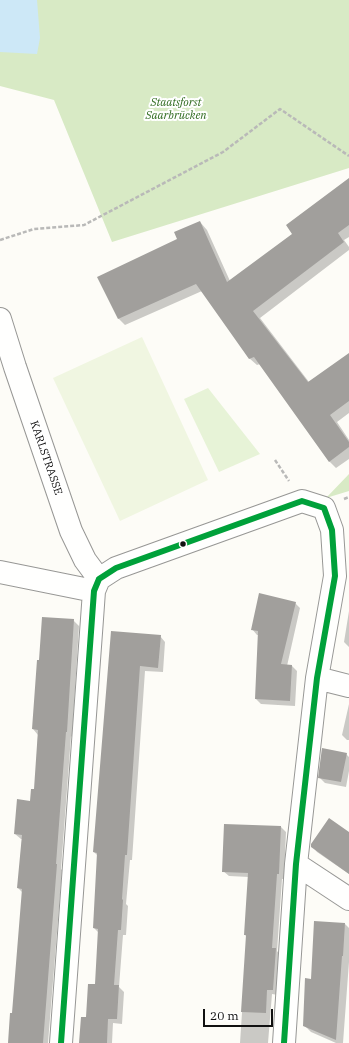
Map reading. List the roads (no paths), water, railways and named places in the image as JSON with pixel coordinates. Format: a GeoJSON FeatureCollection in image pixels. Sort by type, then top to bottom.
{"type":"FeatureCollection","features":[{"type":"Feature","properties":{"kind":"street","name":"KARLSTRASSE"},"geometry":{"type":"LineString","coordinates":[[0,319],[71,531],[97,585]]}},
{"type":"Feature","properties":{"kind":"street"},"geometry":{"type":"LineString","coordinates":[[61,1043],[97,585],[116,568],[302,501],[324,508],[332,530],[334,576],[317,678],[296,864],[284,1043]]}},
{"type":"Feature","properties":{"kind":"street"},"geometry":{"type":"LineString","coordinates":[[0,572],[97,585]]}},
{"type":"Feature","properties":{"kind":"street"},"geometry":{"type":"LineString","coordinates":[[317,678],[349,686]]}},
{"type":"Feature","properties":{"kind":"street"},"geometry":{"type":"LineString","coordinates":[[296,864],[349,899]]}},
{"type":"Feature","properties":{"kind":"water"},"geometry":{"type":"Polygon","coordinates":[[[0,0],[37,0],[40,38],[37,54],[0,52],[0,0]]]}},
{"type":"Feature","properties":{"kind":"park label","name":"Staatsforst Saarbrücken"},"geometry":{"type":"Point","coordinates":[176,109]}}]}
